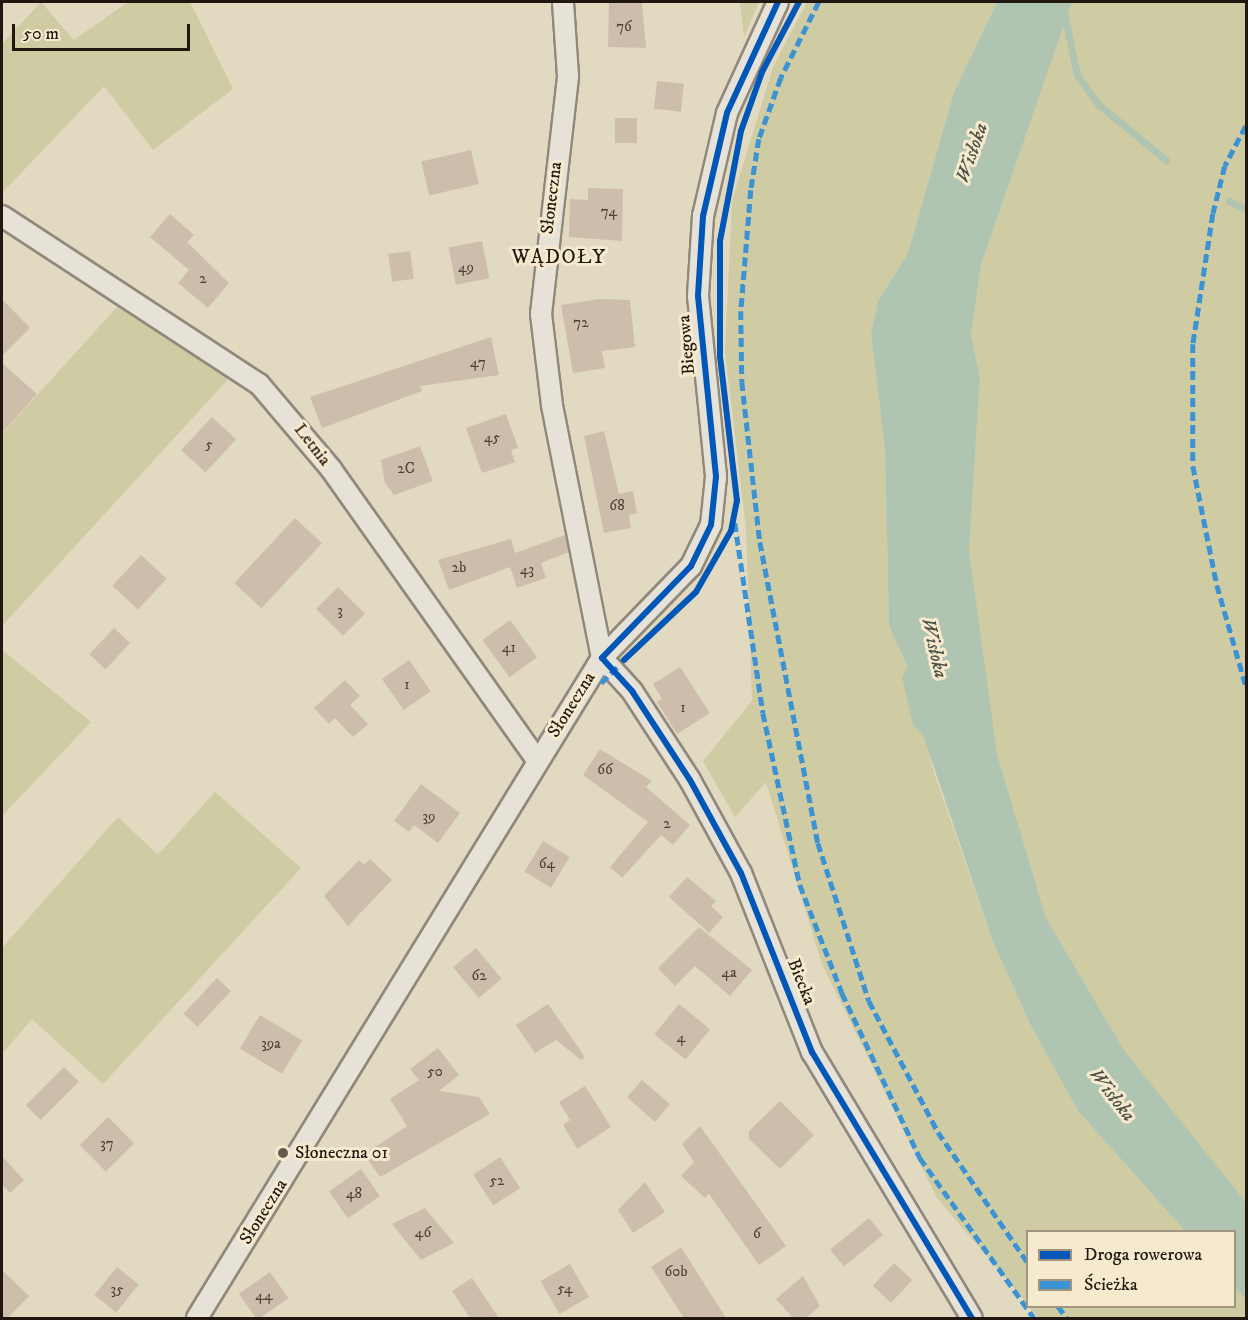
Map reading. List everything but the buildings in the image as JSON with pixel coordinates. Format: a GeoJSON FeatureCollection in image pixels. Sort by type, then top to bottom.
{"type":"FeatureCollection","features":[{"type":"Feature","properties":{"kind":"street","name":"Słoneczna"},"geometry":{"type":"LineString","coordinates":[[197,1318],[602,658],[552,405],[541,314],[568,76],[563,2]]}},
{"type":"Feature","properties":{"kind":"street","name":"Biegowa"},"geometry":{"type":"LineString","coordinates":[[602,658],[691,566],[711,525],[716,477],[698,296],[703,216],[727,113],[778,2]]}},
{"type":"Feature","properties":{"kind":"street","name":"Letnia"},"geometry":{"type":"LineString","coordinates":[[2,216],[259,384],[331,469],[538,761]]}},
{"type":"Feature","properties":{"kind":"street","name":"Biecka"},"geometry":{"type":"LineString","coordinates":[[602,658],[632,691],[690,780],[741,873],[812,1052],[972,1318]]}},
{"type":"Feature","properties":{"kind":"shaded area"},"geometry":{"type":"Polygon","coordinates":[[[41,2],[74,40],[128,2],[190,2],[233,89],[153,150],[104,86],[2,193],[2,44],[41,2]]]}},
{"type":"Feature","properties":{"kind":"shaded area"},"geometry":{"type":"Polygon","coordinates":[[[740,2],[759,2],[744,37],[740,2]]]}},
{"type":"Feature","properties":{"kind":"shaded area"},"geometry":{"type":"Polygon","coordinates":[[[807,2],[997,2],[954,92],[908,253],[878,301],[871,334],[885,449],[889,626],[908,667],[934,773],[993,942],[1031,1026],[1078,1111],[1184,1230],[1026,1230],[1026,1302],[937,1198],[822,964],[766,782],[735,817],[703,761],[752,701],[746,529],[725,351],[732,201],[773,67],[807,2]]]}},
{"type":"Feature","properties":{"kind":"shaded area"},"geometry":{"type":"Polygon","coordinates":[[[1072,2],[1246,2],[1246,1202],[1124,1050],[1046,918],[997,754],[986,689],[969,551],[980,377],[971,335],[981,265],[1072,2]]]}},
{"type":"Feature","properties":{"kind":"shaded area"},"geometry":{"type":"Polygon","coordinates":[[[117,307],[231,376],[2,626],[2,434],[117,307]]]}},
{"type":"Feature","properties":{"kind":"shaded area"},"geometry":{"type":"Polygon","coordinates":[[[2,650],[91,722],[2,816],[2,650]]]}},
{"type":"Feature","properties":{"kind":"shaded area"},"geometry":{"type":"Polygon","coordinates":[[[215,792],[301,868],[103,1084],[32,1019],[2,1054],[2,948],[118,817],[158,855],[215,792]]]}},
{"type":"Feature","properties":{"kind":"shaded area"},"geometry":{"type":"Polygon","coordinates":[[[1236,1288],[1246,1300],[1246,1318],[1038,1318],[1031,1308],[1236,1308],[1236,1288]]]}},
{"type":"Feature","properties":{"kind":"water","name":"Wisłoka"},"geometry":{"type":"Polygon","coordinates":[[[997,2],[1072,2],[981,265],[971,335],[980,377],[969,551],[997,754],[1046,918],[1124,1050],[1246,1202],[1246,1300],[1236,1288],[1236,1230],[1184,1230],[1078,1111],[1031,1026],[993,942],[923,735],[913,725],[902,677],[908,667],[889,626],[885,449],[871,334],[878,301],[908,253],[954,92],[997,2]]]}},
{"type":"Feature","properties":{"kind":"waterway"},"geometry":{"type":"LineString","coordinates":[[1062,2],[1077,75],[1099,105],[1166,160]]}},
{"type":"Feature","properties":{"kind":"waterway"},"geometry":{"type":"LineString","coordinates":[[1229,201],[1246,209]]}},
{"type":"Feature","properties":{"kind":"marked path"},"geometry":{"type":"LineString","coordinates":[[819,2],[781,78],[759,139],[751,190],[741,311],[742,382],[760,542],[818,843],[869,1001],[938,1132],[1026,1260]]}},
{"type":"Feature","properties":{"kind":"marked path"},"geometry":{"type":"LineString","coordinates":[[1246,126],[1225,166],[1213,214],[1193,344],[1193,466],[1217,585],[1246,686]]}},
{"type":"Feature","properties":{"kind":"marked path"},"geometry":{"type":"LineString","coordinates":[[735,523],[763,713],[800,885],[842,993],[920,1158],[1026,1307]]}},
{"type":"Feature","properties":{"kind":"marked path"},"geometry":{"type":"LineString","coordinates":[[601,683],[617,667]]}},
{"type":"Feature","properties":{"kind":"marked path"},"geometry":{"type":"LineString","coordinates":[[1027,1308],[1034,1318]]}},
{"type":"Feature","properties":{"kind":"marked path"},"geometry":{"type":"LineString","coordinates":[[1060,1308],[1067,1318]]}},
{"type":"Feature","properties":{"kind":"cycle path"},"geometry":{"type":"LineString","coordinates":[[778,2],[727,113],[703,216],[698,296],[716,477],[711,525],[691,566],[602,658],[632,691],[690,780],[741,873],[812,1052],[972,1318]]}},
{"type":"Feature","properties":{"kind":"cycle path"},"geometry":{"type":"LineString","coordinates":[[624,660],[696,592],[731,531],[737,501],[720,356],[720,241],[741,131],[762,72],[799,2]]}},
{"type":"Feature","properties":{"kind":"place","name":"Słoneczna 01"},"geometry":{"type":"Point","coordinates":[283,1153]}},
{"type":"Feature","properties":{"kind":"district","name":"WĄDOŁY"},"geometry":{"type":"Point","coordinates":[559,257]}}]}
